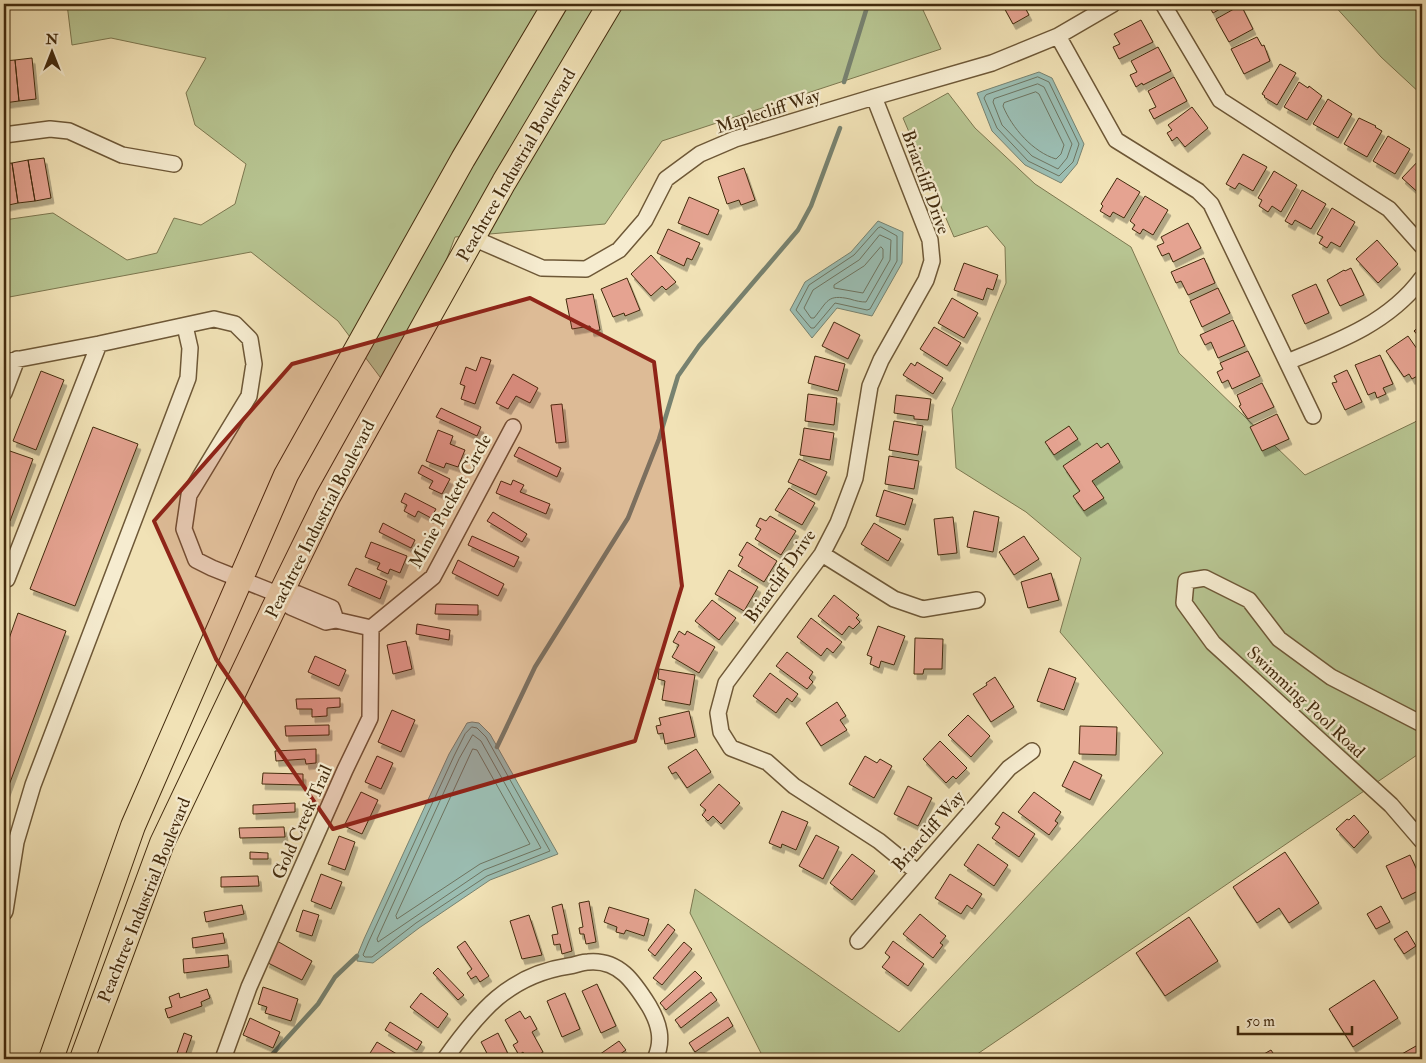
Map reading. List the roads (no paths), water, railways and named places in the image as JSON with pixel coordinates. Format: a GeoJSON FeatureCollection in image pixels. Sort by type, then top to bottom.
{"type":"FeatureCollection","features":[{"type":"Feature","properties":{"kind":"main road","name":"Peachtree Industrial Boulevard"},"geometry":{"type":"LineString","coordinates":[[51,1059],[133,826],[286,475],[463,159],[555,4]]}},
{"type":"Feature","properties":{"kind":"main road","name":"Peachtree Industrial Boulevard"},"geometry":{"type":"LineString","coordinates":[[82,1059],[162,843],[282,596],[328,496],[504,182],[610,4]]}},
{"type":"Feature","properties":{"kind":"street","name":"Maplecliff Way"},"geometry":{"type":"LineString","coordinates":[[473,238],[542,268],[586,269],[619,250],[645,220],[666,178],[700,154],[735,139],[992,63],[1058,36],[1113,4]]}},
{"type":"Feature","properties":{"kind":"street"},"geometry":{"type":"LineString","coordinates":[[1163,4],[1220,100],[1388,209],[1422,246]]}},
{"type":"Feature","properties":{"kind":"street"},"geometry":{"type":"LineString","coordinates":[[1058,36],[1116,140],[1198,191],[1211,204],[1313,416]]}},
{"type":"Feature","properties":{"kind":"street","name":"Briarcliff Drive"},"geometry":{"type":"LineString","coordinates":[[874,97],[930,240],[932,261],[926,280],[880,360],[870,386],[855,478],[838,523],[822,554],[726,683],[718,713],[721,732],[731,748],[767,762],[794,786],[879,841],[917,872]]}},
{"type":"Feature","properties":{"kind":"street"},"geometry":{"type":"LineString","coordinates":[[4,135],[50,129],[69,132],[122,155],[174,164]]}},
{"type":"Feature","properties":{"kind":"street"},"geometry":{"type":"LineString","coordinates":[[1287,362],[1338,342],[1376,322],[1413,290],[1422,278]]}},
{"type":"Feature","properties":{"kind":"street"},"geometry":{"type":"LineString","coordinates":[[4,393],[10,361],[214,319],[235,324],[250,339],[254,364],[249,396],[189,494],[184,529],[196,560],[282,596],[291,607],[326,622],[336,620],[371,628]]}},
{"type":"Feature","properties":{"kind":"street"},"geometry":{"type":"LineString","coordinates":[[4,913],[6,911],[16,842],[33,785],[188,378],[190,348],[185,326]]}},
{"type":"Feature","properties":{"kind":"street"},"geometry":{"type":"LineString","coordinates":[[4,579],[7,579],[100,344]]}},
{"type":"Feature","properties":{"kind":"street","name":"Minie Puckett Circle"},"geometry":{"type":"LineString","coordinates":[[371,628],[433,577],[513,427]]}},
{"type":"Feature","properties":{"kind":"street"},"geometry":{"type":"LineString","coordinates":[[822,554],[894,600],[923,609],[977,600]]}},
{"type":"Feature","properties":{"kind":"street","name":"Swimming Pool Road"},"geometry":{"type":"LineString","coordinates":[[1422,724],[1331,677],[1279,639],[1249,600],[1205,578],[1186,581],[1184,603],[1214,642],[1391,805],[1422,841]]}},
{"type":"Feature","properties":{"kind":"street","name":"Gold Creek Trail"},"geometry":{"type":"LineString","coordinates":[[223,1059],[249,987],[370,718],[371,628]]}},
{"type":"Feature","properties":{"kind":"street","name":"Briarcliff Way"},"geometry":{"type":"LineString","coordinates":[[858,941],[1009,768],[1032,751]]}},
{"type":"Feature","properties":{"kind":"street"},"geometry":{"type":"LineString","coordinates":[[445,1059],[476,1020],[500,994],[519,982],[537,974],[587,962],[602,962],[615,966],[626,973],[635,983],[657,1019],[660,1031],[660,1045],[655,1059]]}},
{"type":"Feature","properties":{"kind":"water"},"geometry":{"type":"Polygon","coordinates":[[[1039,72],[1052,78],[1084,144],[1077,164],[1061,183],[1025,165],[992,131],[977,93],[1039,72]]]}},
{"type":"Feature","properties":{"kind":"water"},"geometry":{"type":"Polygon","coordinates":[[[878,221],[903,232],[902,263],[872,316],[837,308],[812,338],[790,310],[805,282],[851,252],[878,221]]]}},
{"type":"Feature","properties":{"kind":"water"},"geometry":{"type":"Polygon","coordinates":[[[467,723],[479,723],[490,734],[558,854],[490,880],[419,928],[373,963],[357,961],[357,956],[364,939],[449,754],[467,723]]]}},
{"type":"Feature","properties":{"kind":"waterway"},"geometry":{"type":"LineString","coordinates":[[844,82],[868,4]]}},
{"type":"Feature","properties":{"kind":"waterway"},"geometry":{"type":"LineString","coordinates":[[497,747],[535,667],[628,518],[659,439],[678,376],[699,346],[798,230],[811,206],[840,128]]}},
{"type":"Feature","properties":{"kind":"waterway"},"geometry":{"type":"LineString","coordinates":[[268,1059],[318,1004],[335,977],[357,956]]}}]}
